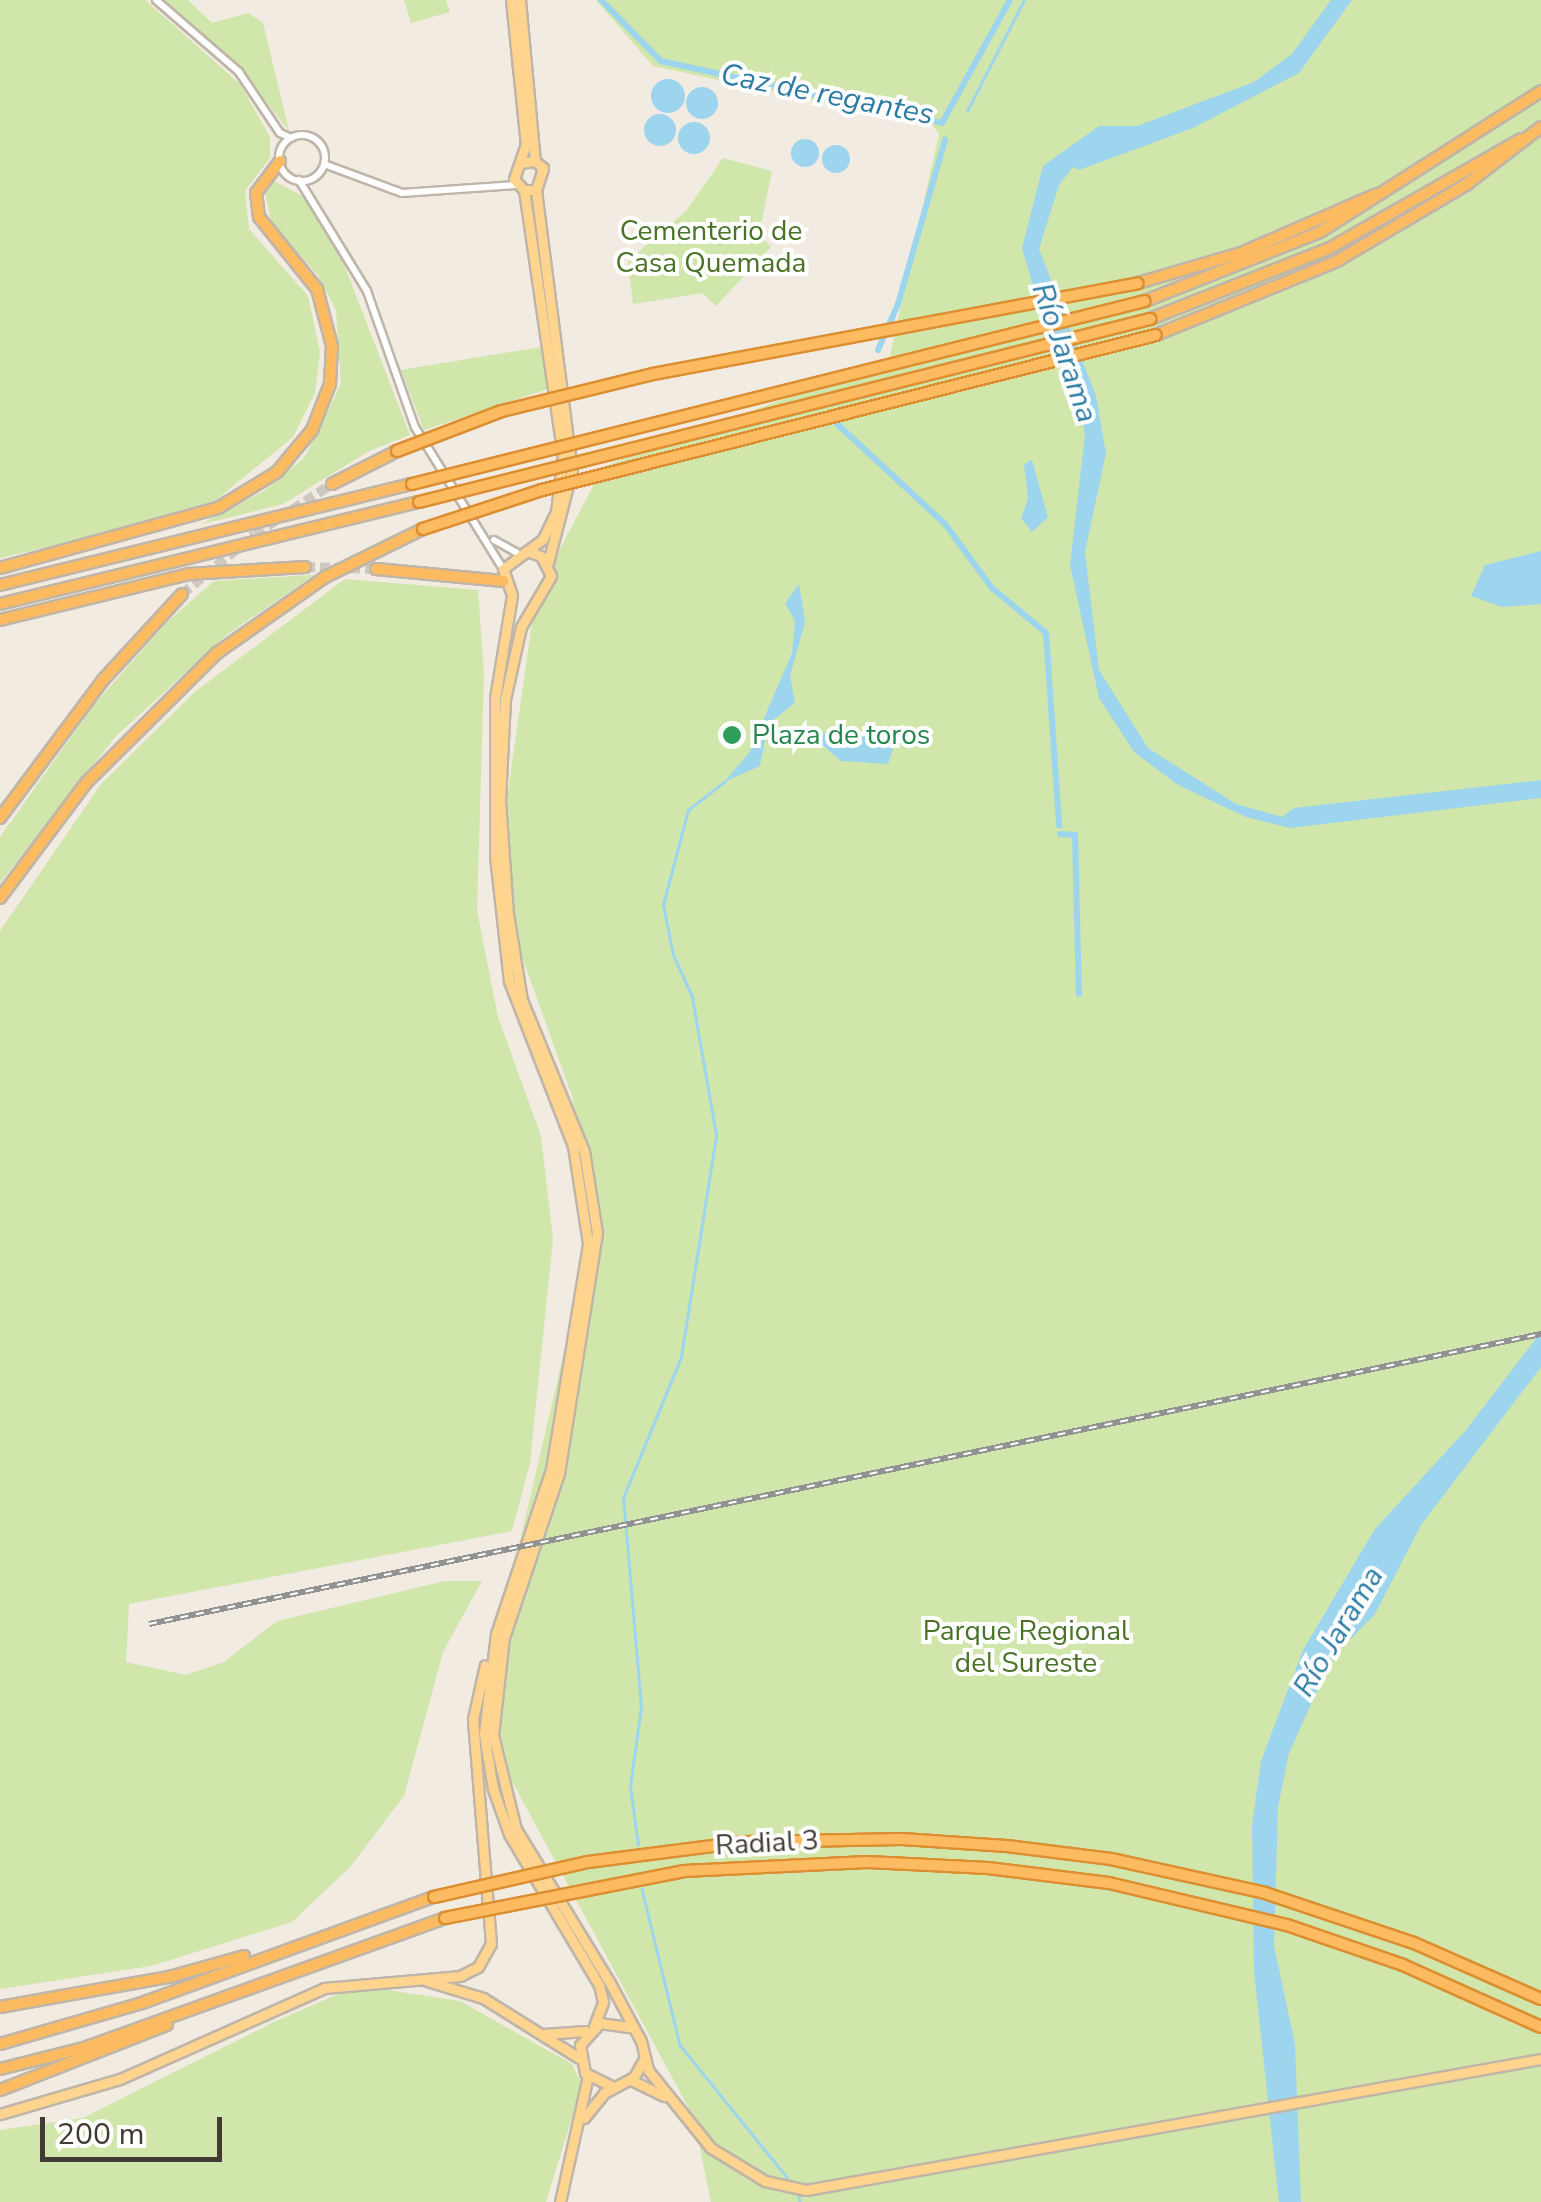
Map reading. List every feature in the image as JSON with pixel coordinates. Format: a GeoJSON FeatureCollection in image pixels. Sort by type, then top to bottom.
{"type":"FeatureCollection","features":[{"type":"Feature","properties":{"kind":"highway"},"geometry":{"type":"LineString","coordinates":[[0,585],[1145,301],[1320,232],[1541,91]]}},
{"type":"Feature","properties":{"kind":"highway"},"geometry":{"type":"LineString","coordinates":[[0,604],[1150,319],[1330,248],[1537,130]]}},
{"type":"Feature","properties":{"kind":"highway"},"geometry":{"type":"LineString","coordinates":[[0,898],[86,782],[217,653],[325,576],[422,530],[542,490],[1156,335],[1337,261],[1467,184],[1537,130]]}},
{"type":"Feature","properties":{"kind":"highway"},"geometry":{"type":"LineString","coordinates":[[0,568],[218,508],[276,472],[312,430],[330,384],[332,346],[317,289],[259,217],[261,181],[280,155]]}},
{"type":"Feature","properties":{"kind":"highway"},"geometry":{"type":"LineString","coordinates":[[332,484],[397,451],[502,411],[653,374],[1138,283],[1241,253],[1396,186]]}},
{"type":"Feature","properties":{"kind":"highway"},"geometry":{"type":"LineString","coordinates":[[0,620],[188,574],[305,567]]}},
{"type":"Feature","properties":{"kind":"highway"},"geometry":{"type":"LineString","coordinates":[[376,570],[503,575]]}},
{"type":"Feature","properties":{"kind":"highway"},"geometry":{"type":"LineString","coordinates":[[0,818],[91,694],[182,594]]}},
{"type":"Feature","properties":{"kind":"highway","name":"Radial 3"},"geometry":{"type":"LineString","coordinates":[[0,2044],[142,2003],[388,1910],[434,1897],[588,1862],[710,1845],[849,1838],[1007,1846],[1145,1866],[1265,1894],[1414,1943],[1541,1999]]}},
{"type":"Feature","properties":{"kind":"highway","name":"Radial 3"},"geometry":{"type":"LineString","coordinates":[[0,2068],[84,2048],[445,1918],[578,1887],[745,1866],[988,1868],[1154,1892],[1288,1925],[1403,1965],[1541,2027]]}},
{"type":"Feature","properties":{"kind":"highway"},"geometry":{"type":"LineString","coordinates":[[0,2006],[168,1978],[388,1910]]}},
{"type":"Feature","properties":{"kind":"highway"},"geometry":{"type":"LineString","coordinates":[[0,2088],[82,2063],[263,1983]]}},
{"type":"Feature","properties":{"kind":"main road"},"geometry":{"type":"LineString","coordinates":[[0,2114],[120,2079],[324,1988],[472,1972],[490,1950],[473,1720],[476,1688],[551,1470],[588,1243],[576,1154],[521,1024],[505,963],[491,762],[512,595],[503,575],[522,552],[543,539],[556,512],[563,456],[517,168],[525,102],[511,0]]}},
{"type":"Feature","properties":{"kind":"main road"},"geometry":{"type":"LineString","coordinates":[[520,0],[535,161],[545,174],[536,190],[572,470],[548,564],[549,586],[532,599],[512,658],[500,769],[510,929],[524,1009],[584,1151],[596,1249],[559,1473],[497,1668],[493,1734],[516,1829],[642,2042],[644,2060],[698,2137],[751,2173],[806,2190],[1318,2102],[1541,2059]]}},
{"type":"Feature","properties":{"kind":"main road"},"geometry":{"type":"LineString","coordinates":[[517,168],[535,161]]}},
{"type":"Feature","properties":{"kind":"main road"},"geometry":{"type":"LineString","coordinates":[[520,188],[536,190]]}},
{"type":"Feature","properties":{"kind":"main road"},"geometry":{"type":"LineString","coordinates":[[522,552],[548,564]]}},
{"type":"Feature","properties":{"kind":"main road"},"geometry":{"type":"LineString","coordinates":[[512,595],[532,599]]}},
{"type":"Feature","properties":{"kind":"main road"},"geometry":{"type":"LineString","coordinates":[[496,1634],[484,1712],[493,1789],[523,1859],[599,1985],[603,2002],[579,2058]]}},
{"type":"Feature","properties":{"kind":"main road"},"geometry":{"type":"LineString","coordinates":[[412,1978],[465,1990],[546,2036],[612,2022],[630,2027]]}},
{"type":"Feature","properties":{"kind":"main road"},"geometry":{"type":"LineString","coordinates":[[506,2013],[579,2058],[588,2076],[560,2202]]}},
{"type":"Feature","properties":{"kind":"main road"},"geometry":{"type":"LineString","coordinates":[[574,2138],[588,2110],[613,2086],[631,2080],[644,2060]]}},
{"type":"Feature","properties":{"kind":"main road"},"geometry":{"type":"LineString","coordinates":[[588,2076],[613,2086]]}},
{"type":"Feature","properties":{"kind":"main road"},"geometry":{"type":"LineString","coordinates":[[631,2080],[659,2092],[682,2115]]}},
{"type":"Feature","properties":{"kind":"street"},"geometry":{"type":"LineString","coordinates":[[156,0],[239,72],[266,113],[290,138],[315,138],[324,164],[402,194],[493,183],[520,188]]}},
{"type":"Feature","properties":{"kind":"street"},"geometry":{"type":"LineString","coordinates":[[266,113],[280,155],[314,196],[374,309],[415,427],[488,537],[503,575]]}},
{"type":"Feature","properties":{"kind":"street"},"geometry":{"type":"LineString","coordinates":[[280,155],[290,138]]}},
{"type":"Feature","properties":{"kind":"street"},"geometry":{"type":"LineString","coordinates":[[300,180],[312,178],[324,164]]}},
{"type":"Feature","properties":{"kind":"street"},"geometry":{"type":"LineString","coordinates":[[493,183],[517,168]]}},
{"type":"Feature","properties":{"kind":"street"},"geometry":{"type":"LineString","coordinates":[[312,178],[314,196]]}},
{"type":"Feature","properties":{"kind":"street"},"geometry":{"type":"LineString","coordinates":[[488,537],[522,552]]}},
{"type":"Feature","properties":{"kind":"green space"},"geometry":{"type":"Polygon","coordinates":[[[0,0],[145,0],[240,84],[270,137],[270,158],[245,191],[249,229],[308,296],[320,352],[315,393],[293,437],[216,500],[169,519],[0,558],[0,0]]]}},
{"type":"Feature","properties":{"kind":"green space"},"geometry":{"type":"Polygon","coordinates":[[[162,0],[188,0],[212,23],[248,13],[263,23],[289,131],[234,61],[162,0]]]}},
{"type":"Feature","properties":{"kind":"green space"},"geometry":{"type":"Polygon","coordinates":[[[404,0],[446,0],[450,12],[411,23],[404,0]]]}},
{"type":"Feature","properties":{"kind":"green space","name":"Parque Regional del Sureste"},"geometry":{"type":"Polygon","coordinates":[[[596,0],[1541,0],[1541,2202],[711,2202],[693,2116],[494,1748],[485,1691],[592,1232],[572,1096],[495,882],[536,595],[603,467],[889,359],[939,134],[933,126],[653,66],[596,0]]]}},
{"type":"Feature","properties":{"kind":"green space","name":"Cementerio de Casa Quemada"},"geometry":{"type":"Polygon","coordinates":[[[723,158],[772,171],[759,234],[771,247],[716,306],[702,293],[633,304],[628,261],[686,211],[723,158]]]}},
{"type":"Feature","properties":{"kind":"green space"},"geometry":{"type":"Polygon","coordinates":[[[274,181],[306,198],[340,254],[410,435],[369,451],[283,504],[199,525],[264,491],[305,457],[341,384],[336,310],[318,275],[272,224],[265,192],[274,181]]]}},
{"type":"Feature","properties":{"kind":"green space"},"geometry":{"type":"Polygon","coordinates":[[[541,347],[548,389],[424,430],[401,370],[541,347]]]}},
{"type":"Feature","properties":{"kind":"green space"},"geometry":{"type":"Polygon","coordinates":[[[314,575],[228,634],[116,736],[0,883],[0,837],[93,706],[167,622],[214,581],[314,575]]]}},
{"type":"Feature","properties":{"kind":"green space"},"geometry":{"type":"Polygon","coordinates":[[[345,579],[478,590],[484,675],[477,911],[498,1017],[541,1136],[553,1239],[530,1463],[512,1531],[129,1604],[126,1662],[186,1675],[224,1662],[277,1621],[445,1581],[482,1581],[443,1652],[404,1796],[350,1867],[292,1922],[151,1966],[0,1989],[0,931],[101,784],[196,691],[345,579]]]}},
{"type":"Feature","properties":{"kind":"green space"},"geometry":{"type":"Polygon","coordinates":[[[374,1988],[460,2001],[572,2064],[582,2085],[546,2202],[0,2202],[0,2130],[83,2118],[274,2022],[336,1995],[374,1988]]]}},
{"type":"Feature","properties":{"kind":"water","name":"Río Jarama"},"geometry":{"type":"Polygon","coordinates":[[[1331,0],[1352,0],[1299,73],[1193,128],[1079,170],[1073,167],[1059,185],[1039,249],[1096,396],[1106,453],[1085,552],[1099,670],[1148,748],[1236,804],[1282,817],[1294,808],[1541,780],[1541,798],[1290,828],[1246,817],[1178,785],[1134,752],[1099,698],[1070,565],[1085,435],[1078,398],[1049,340],[1022,248],[1043,166],[1099,126],[1137,126],[1254,82],[1292,54],[1331,0]]]}},
{"type":"Feature","properties":{"kind":"water"},"geometry":{"type":"Polygon","coordinates":[[[668,79],[680,84],[685,96],[680,108],[668,113],[656,108],[651,96],[656,84],[668,79]]]}},
{"type":"Feature","properties":{"kind":"water"},"geometry":{"type":"Polygon","coordinates":[[[702,87],[714,91],[718,103],[714,115],[702,119],[690,115],[686,103],[690,91],[702,87]]]}},
{"type":"Feature","properties":{"kind":"water"},"geometry":{"type":"Polygon","coordinates":[[[660,114],[672,118],[676,130],[672,142],[660,146],[648,142],[644,130],[648,118],[660,114]]]}},
{"type":"Feature","properties":{"kind":"water"},"geometry":{"type":"Polygon","coordinates":[[[694,122],[706,126],[710,138],[706,150],[694,154],[682,150],[678,138],[682,126],[694,122]]]}},
{"type":"Feature","properties":{"kind":"water"},"geometry":{"type":"Polygon","coordinates":[[[805,139],[815,143],[819,153],[815,163],[805,167],[795,163],[791,153],[795,143],[805,139]]]}},
{"type":"Feature","properties":{"kind":"water"},"geometry":{"type":"Polygon","coordinates":[[[836,145],[846,149],[850,159],[846,169],[836,173],[826,169],[822,159],[826,149],[836,145]]]}},
{"type":"Feature","properties":{"kind":"water"},"geometry":{"type":"Polygon","coordinates":[[[1032,460],[1048,517],[1032,532],[1021,518],[1028,499],[1024,464],[1032,460]]]}},
{"type":"Feature","properties":{"kind":"water"},"geometry":{"type":"Polygon","coordinates":[[[1541,551],[1541,604],[1502,607],[1471,596],[1485,565],[1541,551]]]}},
{"type":"Feature","properties":{"kind":"water"},"geometry":{"type":"Polygon","coordinates":[[[799,584],[805,622],[790,676],[795,703],[768,724],[760,766],[724,782],[749,753],[792,653],[795,621],[785,603],[799,584]]]}},
{"type":"Feature","properties":{"kind":"water"},"geometry":{"type":"Polygon","coordinates":[[[885,726],[897,737],[888,764],[841,761],[818,741],[825,732],[869,735],[885,726]]]}},
{"type":"Feature","properties":{"kind":"water","name":"Río Jarama"},"geometry":{"type":"Polygon","coordinates":[[[1541,1332],[1541,1367],[1421,1525],[1375,1614],[1332,1658],[1289,1753],[1278,1807],[1274,1946],[1295,2044],[1301,2202],[1279,2202],[1254,1972],[1252,1825],[1261,1761],[1303,1650],[1375,1529],[1466,1430],[1541,1332]]]}},
{"type":"Feature","properties":{"kind":"waterway","name":"Caz de regantes"},"geometry":{"type":"LineString","coordinates":[[601,0],[661,61],[942,123],[1010,0]]}},
{"type":"Feature","properties":{"kind":"waterway"},"geometry":{"type":"LineString","coordinates":[[967,111],[1024,0]]}},
{"type":"Feature","properties":{"kind":"waterway"},"geometry":{"type":"LineString","coordinates":[[878,350],[898,304],[945,140]]}},
{"type":"Feature","properties":{"kind":"waterway"},"geometry":{"type":"LineString","coordinates":[[836,423],[945,524],[992,588],[1046,633],[1059,826]]}},
{"type":"Feature","properties":{"kind":"waterway"},"geometry":{"type":"LineString","coordinates":[[638,1845],[630,1786],[641,1707],[623,1498],[681,1357],[716,1135],[692,997],[673,955],[663,905],[688,810],[724,782]]}},
{"type":"Feature","properties":{"kind":"waterway"},"geometry":{"type":"LineString","coordinates":[[1060,834],[1075,835],[1079,994]]}},
{"type":"Feature","properties":{"kind":"waterway"},"geometry":{"type":"LineString","coordinates":[[642,1889],[680,2045],[787,2177]]}},
{"type":"Feature","properties":{"kind":"waterway"},"geometry":{"type":"LineString","coordinates":[[799,2196],[800,2202]]}},
{"type":"Feature","properties":{"kind":"tunnel"},"geometry":{"type":"LineString","coordinates":[[182,594],[255,534],[332,484]]}},
{"type":"Feature","properties":{"kind":"tunnel"},"geometry":{"type":"LineString","coordinates":[[305,567],[376,569]]}},
{"type":"Feature","properties":{"kind":"railway"},"geometry":{"type":"LineString","coordinates":[[149,1624],[1541,1334]]}},
{"type":"Feature","properties":{"kind":"place","name":"Plaza de toros"},"geometry":{"type":"Point","coordinates":[732,735]}}]}
